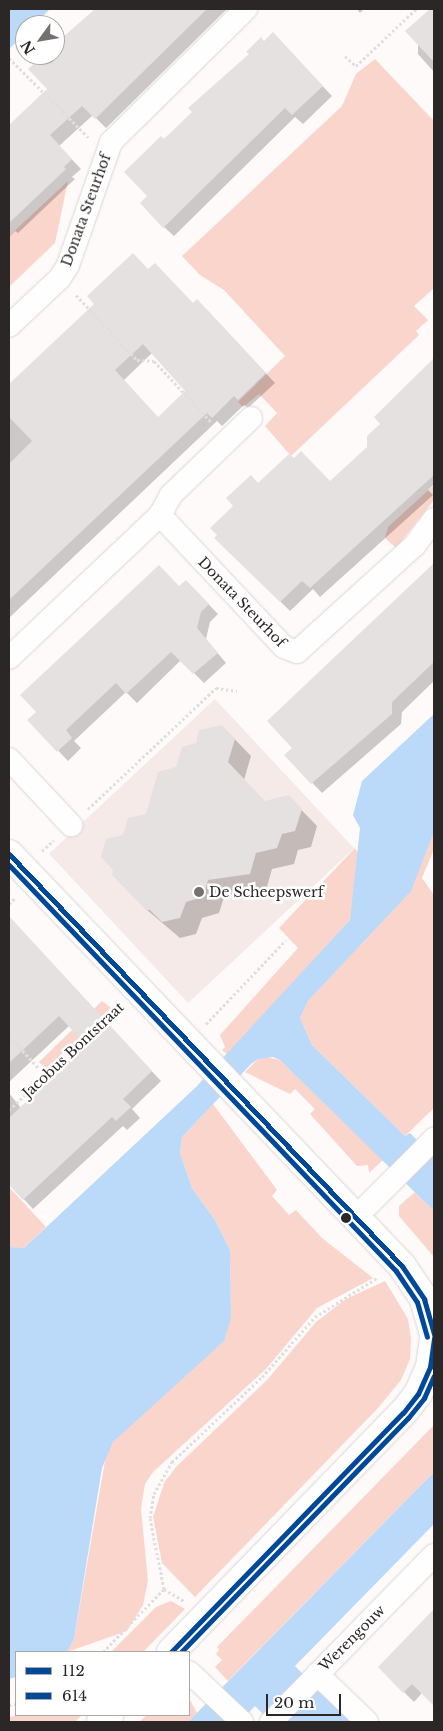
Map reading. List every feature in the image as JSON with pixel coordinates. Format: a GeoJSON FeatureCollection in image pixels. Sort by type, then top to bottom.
{"type":"FeatureCollection","features":[{"type":"Feature","properties":{"kind":"street","name":"Donata Steurhof"},"geometry":{"type":"LineString","coordinates":[[9,326],[60,278],[68,265],[110,142],[246,9]]}},
{"type":"Feature","properties":{"kind":"street"},"geometry":{"type":"LineString","coordinates":[[9,658],[160,516],[171,495],[251,418]]}},
{"type":"Feature","properties":{"kind":"street","name":"Donata Steurhof"},"geometry":{"type":"LineString","coordinates":[[160,516],[284,647],[297,652],[415,545],[434,519]]}},
{"type":"Feature","properties":{"kind":"street"},"geometry":{"type":"LineString","coordinates":[[9,759],[71,825]]}},
{"type":"Feature","properties":{"kind":"street"},"geometry":{"type":"LineString","coordinates":[[16,861],[396,1260],[424,1299],[434,1336],[430,1367],[418,1394],[403,1413],[172,1651]]}},
{"type":"Feature","properties":{"kind":"street"},"geometry":{"type":"LineString","coordinates":[[356,1218],[432,1142]]}},
{"type":"Feature","properties":{"kind":"street","name":"Werengouw"},"geometry":{"type":"LineString","coordinates":[[271,1722],[434,1555]]}},
{"type":"Feature","properties":{"kind":"street"},"geometry":{"type":"LineString","coordinates":[[190,1673],[242,1722]]}},
{"type":"Feature","properties":{"kind":"street"},"geometry":{"type":"LineString","coordinates":[[314,1676],[367,1722]]}},
{"type":"Feature","properties":{"kind":"path"},"geometry":{"type":"LineString","coordinates":[[346,56],[356,66],[416,9]]}},
{"type":"Feature","properties":{"kind":"path"},"geometry":{"type":"LineString","coordinates":[[9,58],[106,155]]}},
{"type":"Feature","properties":{"kind":"path"},"geometry":{"type":"LineString","coordinates":[[60,278],[137,360],[154,361],[228,440]]}},
{"type":"Feature","properties":{"kind":"path"},"geometry":{"type":"LineString","coordinates":[[16,861],[71,825],[216,688],[237,691]]}},
{"type":"Feature","properties":{"kind":"path"},"geometry":{"type":"LineString","coordinates":[[188,1042],[286,940]]}},
{"type":"Feature","properties":{"kind":"path","name":"Jacobus Bontstraat"},"geometry":{"type":"LineString","coordinates":[[9,1110],[137,989]]}},
{"type":"Feature","properties":{"kind":"path"},"geometry":{"type":"LineString","coordinates":[[9,1036],[46,1076]]}},
{"type":"Feature","properties":{"kind":"path"},"geometry":{"type":"LineString","coordinates":[[104,1651],[164,1589],[150,1518],[154,1494],[172,1462],[262,1377],[314,1317],[382,1275],[396,1260]]}},
{"type":"Feature","properties":{"kind":"shaded area"},"geometry":{"type":"Polygon","coordinates":[[[375,59],[434,121],[434,288],[414,306],[428,320],[416,331],[419,335],[291,456],[265,426],[277,413],[259,394],[243,407],[238,402],[285,356],[224,290],[200,275],[182,256],[342,106],[356,74],[375,59]]]}},
{"type":"Feature","properties":{"kind":"shaded area"},"geometry":{"type":"Polygon","coordinates":[[[68,181],[55,243],[9,287],[9,236],[68,181]]]}},
{"type":"Feature","properties":{"kind":"shaded area"},"geometry":{"type":"Polygon","coordinates":[[[434,485],[434,500],[396,548],[385,538],[388,527],[434,485]]]}},
{"type":"Feature","properties":{"kind":"shaded area","name":"De Scheepswerf"},"geometry":{"type":"Polygon","coordinates":[[[215,699],[354,848],[188,1003],[49,854],[215,699]]]}},
{"type":"Feature","properties":{"kind":"shaded area"},"geometry":{"type":"Polygon","coordinates":[[[434,832],[434,849],[422,878],[434,895],[434,1108],[405,1136],[312,1045],[300,1018],[308,1001],[410,891],[434,832]]]}},
{"type":"Feature","properties":{"kind":"shaded area"},"geometry":{"type":"Polygon","coordinates":[[[355,848],[359,855],[350,920],[228,1055],[222,1050],[225,1047],[220,1035],[298,948],[279,928],[355,848]]]}},
{"type":"Feature","properties":{"kind":"shaded area"},"geometry":{"type":"Polygon","coordinates":[[[102,1001],[111,1008],[46,1069],[39,1062],[102,1001]]]}},
{"type":"Feature","properties":{"kind":"shaded area"},"geometry":{"type":"Polygon","coordinates":[[[266,1057],[280,1060],[383,1160],[369,1173],[368,1165],[357,1166],[310,1114],[315,1109],[295,1089],[290,1094],[245,1072],[258,1059],[266,1057]]]}},
{"type":"Feature","properties":{"kind":"shaded area"},"geometry":{"type":"Polygon","coordinates":[[[213,1104],[277,1190],[272,1196],[289,1215],[296,1210],[322,1238],[373,1278],[317,1308],[266,1369],[153,1472],[145,1484],[141,1509],[148,1581],[143,1605],[127,1631],[68,1651],[74,1639],[106,1455],[113,1442],[231,1318],[230,1250],[215,1220],[192,1188],[180,1153],[182,1137],[213,1104]]]}},
{"type":"Feature","properties":{"kind":"shaded area"},"geometry":{"type":"Polygon","coordinates":[[[9,1187],[46,1227],[24,1248],[9,1247],[9,1187]]]}},
{"type":"Feature","properties":{"kind":"shaded area"},"geometry":{"type":"Polygon","coordinates":[[[415,1192],[434,1211],[434,1257],[399,1216],[399,1206],[415,1192]]]}},
{"type":"Feature","properties":{"kind":"shaded area"},"geometry":{"type":"Polygon","coordinates":[[[385,1281],[408,1319],[411,1339],[410,1359],[401,1380],[378,1408],[195,1597],[162,1563],[153,1517],[164,1483],[176,1467],[267,1380],[316,1322],[346,1299],[385,1281]]]}},
{"type":"Feature","properties":{"kind":"shaded area"},"geometry":{"type":"Polygon","coordinates":[[[434,1425],[434,1472],[228,1681],[215,1667],[222,1660],[216,1654],[219,1650],[217,1647],[434,1425]]]}},
{"type":"Feature","properties":{"kind":"shaded area"},"geometry":{"type":"Polygon","coordinates":[[[171,1601],[185,1609],[144,1651],[112,1651],[156,1607],[171,1601]]]}},
{"type":"Feature","properties":{"kind":"shaded area"},"geometry":{"type":"Polygon","coordinates":[[[190,1700],[197,1713],[188,1722],[139,1722],[146,1716],[190,1716],[190,1700]]]}},
{"type":"Feature","properties":{"kind":"shaded area"},"geometry":{"type":"Polygon","coordinates":[[[81,1716],[75,1722],[9,1722],[9,1717],[81,1716]]]}},
{"type":"Feature","properties":{"kind":"water"},"geometry":{"type":"Polygon","coordinates":[[[9,9],[50,9],[44,15],[15,15],[15,43],[9,49],[9,9]]]}},
{"type":"Feature","properties":{"kind":"water"},"geometry":{"type":"Polygon","coordinates":[[[434,714],[434,832],[411,891],[308,1001],[300,1018],[312,1045],[405,1136],[410,1133],[434,1158],[434,1211],[280,1060],[273,1057],[258,1059],[251,1064],[182,1137],[180,1153],[192,1188],[215,1220],[230,1250],[231,1318],[224,1341],[113,1442],[102,1468],[74,1639],[68,1651],[15,1651],[15,1677],[9,1679],[9,1247],[24,1248],[196,1087],[350,920],[360,828],[353,815],[362,781],[434,714]]]}},
{"type":"Feature","properties":{"kind":"water"},"geometry":{"type":"Polygon","coordinates":[[[434,1472],[434,1524],[295,1666],[351,1722],[271,1722],[255,1706],[240,1722],[188,1722],[434,1472]]]}},
{"type":"Feature","properties":{"kind":"building"},"geometry":{"type":"Polygon","coordinates":[[[95,9],[207,9],[95,119],[82,106],[50,135],[72,159],[64,167],[66,169],[9,223],[9,125],[47,89],[28,69],[32,65],[65,65],[65,35],[95,9]]]}},
{"type":"Feature","properties":{"kind":"building"},"geometry":{"type":"Polygon","coordinates":[[[430,9],[434,9],[434,62],[405,31],[430,9]]]}},
{"type":"Feature","properties":{"kind":"building"},"geometry":{"type":"Polygon","coordinates":[[[273,32],[323,86],[292,115],[285,108],[163,228],[140,203],[147,196],[124,172],[161,136],[164,139],[192,112],[188,108],[249,54],[246,52],[261,37],[264,41],[273,32]]]}},
{"type":"Feature","properties":{"kind":"building"},"geometry":{"type":"Polygon","coordinates":[[[133,253],[148,269],[155,263],[193,303],[197,299],[266,373],[238,400],[234,396],[212,418],[207,413],[9,600],[9,464],[32,441],[9,417],[9,384],[94,304],[87,296],[133,253]],[[143,344],[115,370],[158,417],[185,391],[143,344]]]}},
{"type":"Feature","properties":{"kind":"building"},"geometry":{"type":"Polygon","coordinates":[[[434,358],[434,475],[310,588],[302,581],[280,602],[214,538],[217,535],[210,528],[233,506],[226,498],[251,475],[258,483],[289,454],[294,458],[301,451],[330,481],[367,447],[367,436],[380,424],[374,417],[434,358]]]}},
{"type":"Feature","properties":{"kind":"building"},"geometry":{"type":"Polygon","coordinates":[[[434,563],[434,662],[392,702],[392,714],[311,784],[284,755],[292,748],[267,721],[434,563]]]}},
{"type":"Feature","properties":{"kind":"building"},"geometry":{"type":"Polygon","coordinates":[[[159,565],[179,586],[186,580],[209,604],[201,612],[197,628],[218,653],[193,674],[171,652],[126,694],[116,683],[66,730],[72,738],[57,752],[27,720],[36,712],[20,695],[159,565]]]}},
{"type":"Feature","properties":{"kind":"building"},"geometry":{"type":"Polygon","coordinates":[[[222,725],[235,739],[228,762],[265,801],[289,795],[302,809],[295,831],[282,834],[277,848],[256,853],[250,874],[208,880],[203,897],[186,902],[180,918],[162,922],[150,910],[146,910],[112,875],[113,870],[101,857],[106,839],[123,835],[128,818],[146,814],[158,772],[176,767],[182,747],[196,743],[199,730],[222,725]]]}},
{"type":"Feature","properties":{"kind":"building"},"geometry":{"type":"Polygon","coordinates":[[[9,916],[152,1071],[123,1099],[131,1107],[116,1121],[112,1117],[23,1200],[9,1185],[9,1118],[86,1045],[59,1016],[9,1063],[9,916]]]}},
{"type":"Feature","properties":{"kind":"building"},"geometry":{"type":"Polygon","coordinates":[[[434,1609],[434,1706],[412,1684],[403,1693],[378,1667],[434,1609]]]}},
{"type":"Feature","properties":{"kind":"transit line","name":"112"},"geometry":{"type":"LineString","coordinates":[[9,854],[402,1266],[424,1299],[434,1335]]}},
{"type":"Feature","properties":{"kind":"transit line","name":"614"},"geometry":{"type":"LineString","coordinates":[[9,865],[396,1271],[417,1302],[427,1337]]}},
{"type":"Feature","properties":{"kind":"transit line","name":"112"},"geometry":{"type":"LineString","coordinates":[[172,1651],[403,1413],[418,1394],[430,1367],[434,1337]]}},
{"type":"Feature","properties":{"kind":"transit line","name":"614"},"geometry":{"type":"LineString","coordinates":[[182,1651],[408,1418],[424,1398],[434,1376]]}},
{"type":"Feature","properties":{"kind":"place","name":"De Scheepswerf"},"geometry":{"type":"Point","coordinates":[199,892]}}]}
